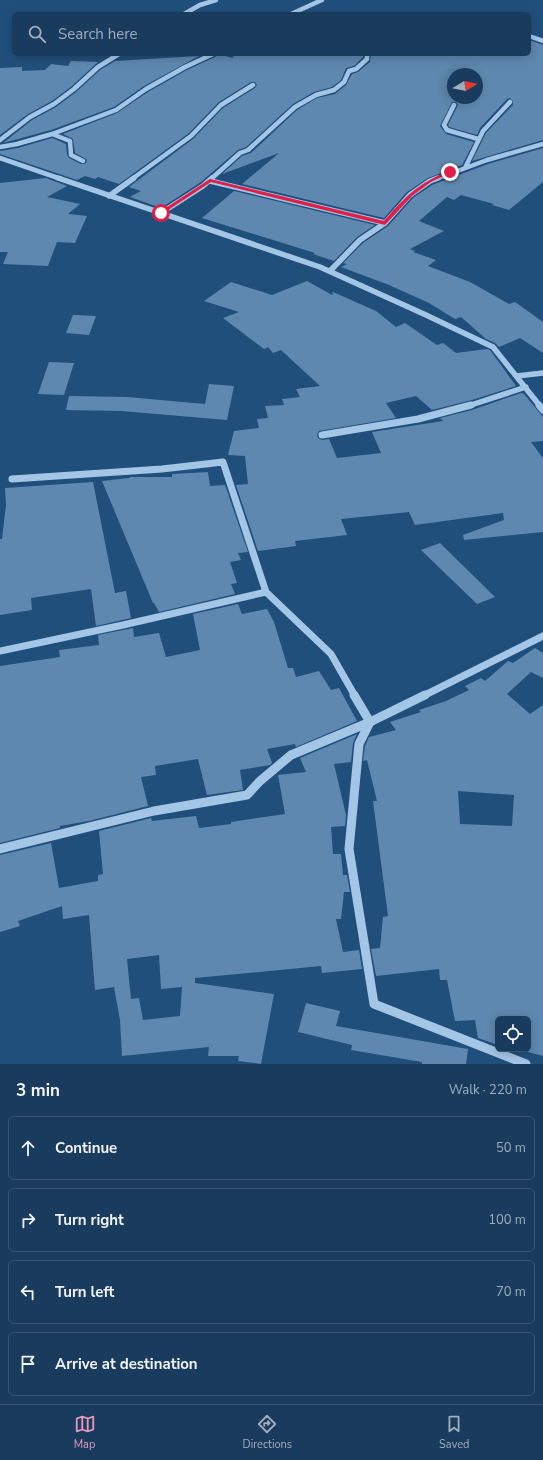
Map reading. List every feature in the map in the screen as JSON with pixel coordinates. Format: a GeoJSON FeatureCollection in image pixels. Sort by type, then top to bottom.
{"type":"FeatureCollection","features":[{"type":"Feature","properties":{"kind":"street"},"geometry":{"type":"LineString","coordinates":[[187,12],[200,4],[216,0]]}},
{"type":"Feature","properties":{"kind":"street"},"geometry":{"type":"LineString","coordinates":[[295,12],[322,0]]}},
{"type":"Feature","properties":{"kind":"street"},"geometry":{"type":"LineString","coordinates":[[531,37],[543,41]]}},
{"type":"Feature","properties":{"kind":"street"},"geometry":{"type":"LineString","coordinates":[[0,140],[30,117],[64,97],[98,68],[116,56]]}},
{"type":"Feature","properties":{"kind":"street"},"geometry":{"type":"LineString","coordinates":[[0,147],[17,144],[52,134],[116,110],[146,89],[184,67],[209,56]]}},
{"type":"Feature","properties":{"kind":"street"},"geometry":{"type":"LineString","coordinates":[[161,213],[210,180],[240,154],[248,150],[295,107],[316,95],[334,90],[344,82],[349,71],[356,69],[367,59],[367,56]]}},
{"type":"Feature","properties":{"kind":"street"},"geometry":{"type":"LineString","coordinates":[[109,196],[191,136],[221,105],[253,85]]}},
{"type":"Feature","properties":{"kind":"street"},"geometry":{"type":"LineString","coordinates":[[465,168],[483,131],[510,102]]}},
{"type":"Feature","properties":{"kind":"street"},"geometry":{"type":"LineString","coordinates":[[454,106],[444,125],[447,130],[478,139]]}},
{"type":"Feature","properties":{"kind":"street"},"geometry":{"type":"LineString","coordinates":[[52,134],[70,141],[71,155],[83,161]]}},
{"type":"Feature","properties":{"kind":"street"},"geometry":{"type":"LineString","coordinates":[[330,271],[360,240],[385,223],[410,195],[430,181],[465,168],[543,144]]}},
{"type":"Feature","properties":{"kind":"street"},"geometry":{"type":"LineString","coordinates":[[0,158],[330,271],[493,347],[543,410]]}},
{"type":"Feature","properties":{"kind":"street"},"geometry":{"type":"LineString","coordinates":[[210,180],[385,223]]}},
{"type":"Feature","properties":{"kind":"street"},"geometry":{"type":"LineString","coordinates":[[517,376],[543,373]]}},
{"type":"Feature","properties":{"kind":"street"},"geometry":{"type":"LineString","coordinates":[[322,435],[418,419],[459,409],[526,387]]}},
{"type":"Feature","properties":{"kind":"street"},"geometry":{"type":"LineString","coordinates":[[12,479],[162,469],[223,462],[266,592],[331,654],[370,722]]}},
{"type":"Feature","properties":{"kind":"street"},"geometry":{"type":"LineString","coordinates":[[0,651],[123,625],[266,592]]}},
{"type":"Feature","properties":{"kind":"street"},"geometry":{"type":"LineString","coordinates":[[0,849],[145,812],[247,795],[260,780],[291,755],[370,722],[543,636]]}},
{"type":"Feature","properties":{"kind":"street"},"geometry":{"type":"LineString","coordinates":[[370,722],[359,744],[349,849],[374,1004],[526,1064]]}},
{"type":"Feature","properties":{"kind":"building"},"geometry":{"type":"Polygon","coordinates":[[[531,41],[543,45],[543,140],[472,161],[486,133],[513,105],[513,101],[510,98],[507,99],[480,128],[477,135],[449,127],[448,125],[457,104],[483,104],[483,68],[447,68],[447,104],[451,104],[440,126],[446,134],[474,142],[462,165],[428,178],[407,192],[384,218],[242,184],[279,153],[222,174],[242,156],[251,153],[297,110],[317,98],[335,94],[346,85],[352,74],[358,72],[370,62],[371,56],[531,56],[531,41]]]}},
{"type":"Feature","properties":{"kind":"building"},"geometry":{"type":"Polygon","coordinates":[[[199,56],[144,86],[114,107],[51,130],[3,143],[32,120],[56,107],[76,92],[100,70],[115,61],[199,56]]]}},
{"type":"Feature","properties":{"kind":"building"},"geometry":{"type":"Polygon","coordinates":[[[363,56],[354,66],[346,68],[341,80],[332,87],[314,92],[293,104],[246,147],[238,150],[201,182],[161,208],[130,197],[141,191],[129,187],[193,139],[223,108],[255,88],[257,85],[255,82],[251,82],[219,102],[189,133],[119,184],[98,177],[95,179],[85,176],[77,180],[0,154],[0,151],[18,148],[52,138],[66,144],[67,155],[69,158],[81,164],[85,164],[87,161],[86,159],[75,153],[73,139],[63,134],[117,113],[148,92],[187,70],[215,57],[363,56]]]}},
{"type":"Feature","properties":{"kind":"building"},"geometry":{"type":"Polygon","coordinates":[[[71,61],[98,62],[72,86],[52,101],[28,114],[0,135],[0,68],[22,67],[22,71],[45,70],[51,64],[68,66],[71,61]]]}},
{"type":"Feature","properties":{"kind":"building"},"geometry":{"type":"Polygon","coordinates":[[[543,148],[543,182],[509,210],[492,205],[494,204],[461,195],[454,200],[447,197],[419,221],[444,231],[410,249],[415,251],[413,252],[436,260],[428,266],[470,282],[509,304],[515,302],[543,322],[543,353],[520,338],[499,347],[495,343],[486,339],[461,317],[455,319],[429,303],[389,285],[341,267],[347,264],[343,263],[363,243],[388,226],[413,198],[432,185],[488,164],[543,148]]]}},
{"type":"Feature","properties":{"kind":"building"},"geometry":{"type":"Polygon","coordinates":[[[46,178],[67,186],[47,197],[80,204],[68,214],[87,216],[75,243],[57,242],[48,266],[3,264],[8,252],[0,252],[0,183],[46,178]]]}},
{"type":"Feature","properties":{"kind":"building"},"geometry":{"type":"Polygon","coordinates":[[[234,191],[375,225],[357,237],[334,261],[313,254],[315,253],[202,218],[234,191]]]}},
{"type":"Feature","properties":{"kind":"building"},"geometry":{"type":"Polygon","coordinates":[[[307,281],[332,295],[333,292],[376,311],[396,327],[405,323],[437,345],[443,343],[456,353],[487,349],[490,350],[516,386],[472,400],[432,410],[416,396],[386,403],[396,418],[319,431],[317,435],[318,438],[322,440],[329,439],[337,458],[381,453],[372,432],[443,421],[440,418],[472,410],[521,393],[524,394],[543,417],[543,441],[531,442],[543,458],[543,532],[464,540],[463,535],[504,520],[503,513],[415,525],[409,512],[341,519],[347,535],[295,541],[296,546],[258,551],[236,485],[248,484],[245,456],[228,455],[234,431],[259,428],[257,419],[268,418],[265,406],[284,405],[282,399],[300,397],[296,389],[320,386],[281,350],[273,353],[268,347],[264,349],[223,318],[239,312],[204,301],[231,282],[272,295],[307,281]]]}},
{"type":"Feature","properties":{"kind":"building"},"geometry":{"type":"Polygon","coordinates":[[[73,315],[96,316],[89,335],[66,333],[73,315]]]}},
{"type":"Feature","properties":{"kind":"building"},"geometry":{"type":"Polygon","coordinates":[[[49,362],[74,363],[64,395],[38,394],[49,362]]]}},
{"type":"Feature","properties":{"kind":"building"},"geometry":{"type":"Polygon","coordinates":[[[209,384],[234,386],[227,420],[121,411],[66,410],[69,396],[127,397],[205,404],[209,384]]]}},
{"type":"Feature","properties":{"kind":"building"},"geometry":{"type":"Polygon","coordinates":[[[208,472],[210,486],[225,485],[248,552],[238,553],[241,560],[230,562],[237,583],[231,584],[235,594],[159,612],[153,603],[102,481],[130,477],[172,477],[172,474],[208,472]]]}},
{"type":"Feature","properties":{"kind":"building"},"geometry":{"type":"Polygon","coordinates":[[[93,482],[115,593],[126,591],[131,618],[96,626],[91,589],[31,598],[32,610],[0,615],[0,539],[2,539],[6,505],[5,488],[93,482]]]}},
{"type":"Feature","properties":{"kind":"building"},"geometry":{"type":"Polygon","coordinates":[[[440,543],[495,597],[477,604],[421,550],[440,543]]]}},
{"type":"Feature","properties":{"kind":"building"},"geometry":{"type":"Polygon","coordinates":[[[238,604],[242,614],[267,609],[274,622],[288,668],[293,668],[296,677],[319,671],[331,690],[339,688],[357,721],[296,747],[295,744],[267,749],[272,763],[270,765],[240,770],[243,790],[207,795],[198,759],[155,766],[156,775],[141,777],[148,806],[89,821],[60,826],[60,828],[0,843],[0,666],[60,657],[59,650],[99,645],[98,635],[133,628],[134,637],[159,633],[166,657],[200,650],[193,614],[238,604]]]}},
{"type":"Feature","properties":{"kind":"building"},"geometry":{"type":"Polygon","coordinates":[[[535,648],[543,653],[543,678],[531,672],[507,694],[530,714],[543,705],[543,1056],[528,1052],[531,1052],[531,1016],[495,1016],[495,1044],[478,1038],[475,1020],[455,1021],[447,980],[440,980],[439,969],[376,976],[371,949],[380,948],[383,917],[388,916],[373,801],[377,801],[367,760],[363,761],[365,746],[369,737],[396,730],[390,722],[421,712],[419,710],[446,701],[469,690],[465,686],[481,678],[485,681],[508,661],[513,663],[535,648]],[[458,791],[460,824],[512,826],[514,795],[458,791]]]}},
{"type":"Feature","properties":{"kind":"building"},"geometry":{"type":"Polygon","coordinates":[[[357,734],[353,743],[351,762],[334,764],[346,815],[345,826],[331,827],[333,854],[341,854],[343,875],[347,875],[350,892],[344,892],[341,919],[336,919],[343,952],[359,950],[362,969],[322,973],[321,966],[195,978],[195,983],[274,994],[261,1064],[238,1061],[239,1056],[208,1056],[209,1047],[122,1056],[120,1020],[114,987],[95,990],[89,915],[63,919],[62,906],[18,921],[20,926],[0,932],[0,855],[51,843],[59,888],[98,881],[98,875],[103,874],[99,831],[151,818],[152,821],[196,816],[199,828],[285,814],[278,775],[306,772],[300,758],[357,734]],[[159,955],[127,959],[131,999],[139,998],[143,1020],[180,1016],[182,987],[161,989],[159,955]]]}},
{"type":"Feature","properties":{"kind":"building"},"geometry":{"type":"Polygon","coordinates":[[[306,1003],[340,1011],[336,1026],[468,1049],[466,1064],[422,1064],[422,1062],[351,1050],[352,1045],[298,1032],[306,1003]]]}},
{"type":"Feature","properties":{"kind":"route"},"geometry":{"type":"LineString","coordinates":[[161,213],[210,180],[385,223],[410,195],[430,181],[450,172]]}}]}
